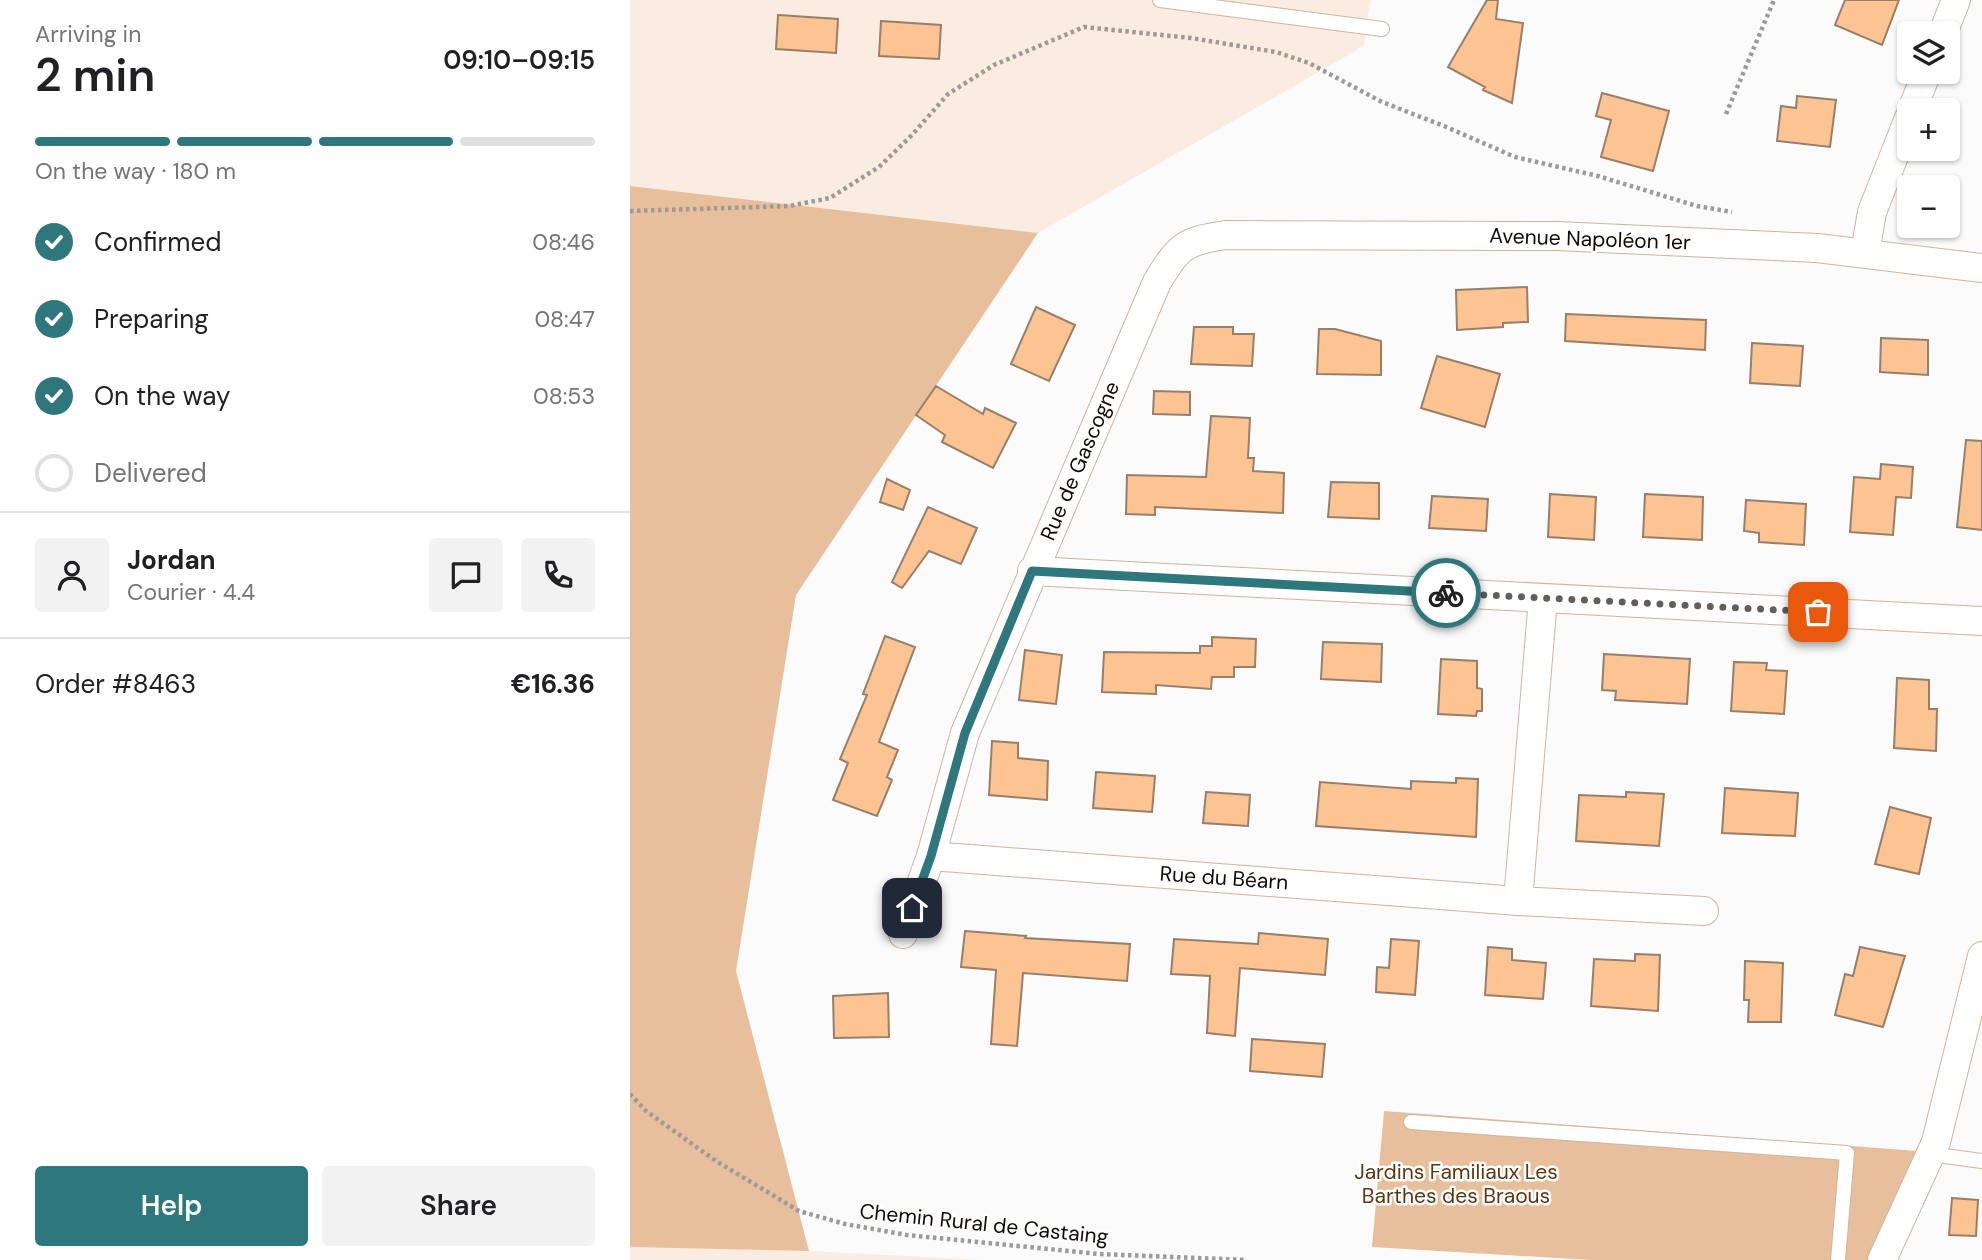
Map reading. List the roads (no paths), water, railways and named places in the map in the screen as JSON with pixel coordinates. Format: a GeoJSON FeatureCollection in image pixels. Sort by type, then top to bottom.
{"type":"FeatureCollection","features":[{"type":"Feature","properties":{"kind":"street"},"geometry":{"type":"LineString","coordinates":[[1948,21],[1956,0]]}},
{"type":"Feature","properties":{"kind":"street"},"geometry":{"type":"LineString","coordinates":[[1865,254],[1872,212],[1897,148]]}},
{"type":"Feature","properties":{"kind":"street","name":"Avenue Napoléon 1er"},"geometry":{"type":"LineString","coordinates":[[1196,239],[1226,235],[1557,236],[1817,248],[1982,268]]}},
{"type":"Feature","properties":{"kind":"street","name":"Rue de Gascogne"},"geometry":{"type":"LineString","coordinates":[[903,934],[931,856],[965,733],[1032,571],[1157,282],[1175,253],[1196,239]]}},
{"type":"Feature","properties":{"kind":"street"},"geometry":{"type":"LineString","coordinates":[[1032,571],[1982,621]]}},
{"type":"Feature","properties":{"kind":"street"},"geometry":{"type":"LineString","coordinates":[[1518,901],[1544,598]]}},
{"type":"Feature","properties":{"kind":"street","name":"Rue du Béarn"},"geometry":{"type":"LineString","coordinates":[[931,856],[1518,901],[1704,911]]}},
{"type":"Feature","properties":{"kind":"street"},"geometry":{"type":"LineString","coordinates":[[1882,1260],[1936,1142],[1982,956]]}},
{"type":"Feature","properties":{"kind":"lane"},"geometry":{"type":"LineString","coordinates":[[1160,0],[1208,3],[1382,29]]}},
{"type":"Feature","properties":{"kind":"lane"},"geometry":{"type":"LineString","coordinates":[[1411,1122],[1847,1153],[1838,1260]]}},
{"type":"Feature","properties":{"kind":"lane"},"geometry":{"type":"LineString","coordinates":[[1930,1154],[1982,1161]]}},
{"type":"Feature","properties":{"kind":"park label","name":"Jardins Familiaux Les Barthes des Braous"},"geometry":{"type":"Point","coordinates":[1456,1184]}}]}
